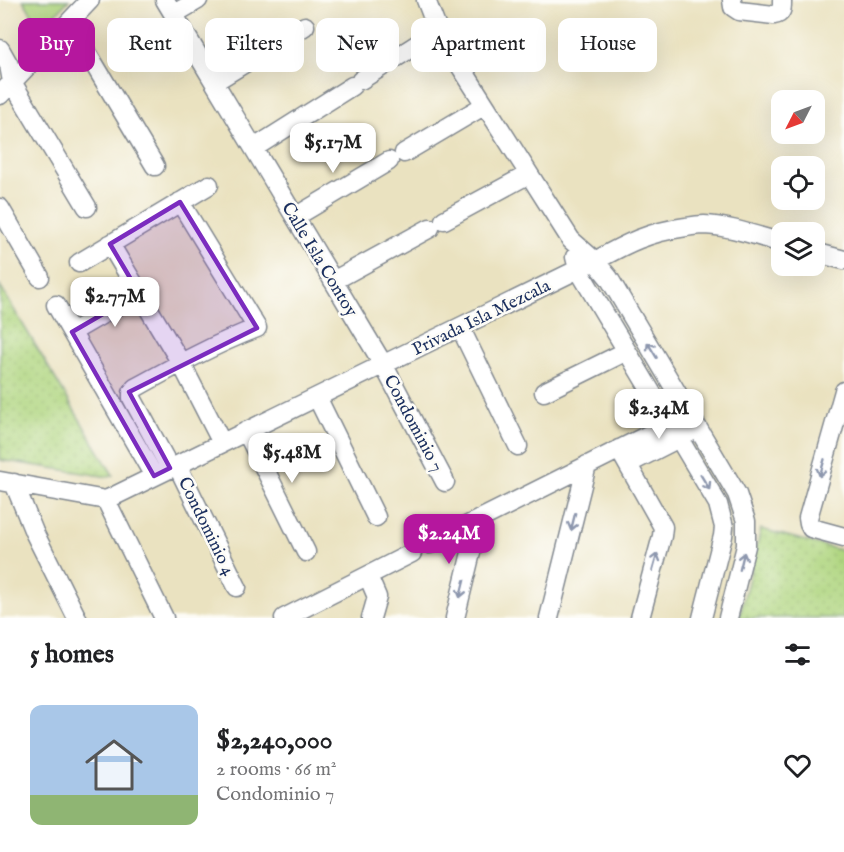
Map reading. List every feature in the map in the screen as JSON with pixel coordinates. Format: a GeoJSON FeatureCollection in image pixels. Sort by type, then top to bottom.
{"type":"FeatureCollection","features":[{"type":"Feature","properties":{"kind":"street"},"geometry":{"type":"LineString","coordinates":[[73,18],[90,0]]}},
{"type":"Feature","properties":{"kind":"street"},"geometry":{"type":"LineString","coordinates":[[169,7],[198,0]]}},
{"type":"Feature","properties":{"kind":"street"},"geometry":{"type":"LineString","coordinates":[[426,0],[433,18]]}},
{"type":"Feature","properties":{"kind":"street"},"geometry":{"type":"LineString","coordinates":[[732,0],[733,7],[739,11],[774,15],[783,9],[782,0]]}},
{"type":"Feature","properties":{"kind":"street","name":"Calle Isla Contoy"},"geometry":{"type":"LineString","coordinates":[[169,7],[383,364]]}},
{"type":"Feature","properties":{"kind":"street"},"geometry":{"type":"LineString","coordinates":[[0,49],[9,65],[6,89],[87,207]]}},
{"type":"Feature","properties":{"kind":"street"},"geometry":{"type":"LineString","coordinates":[[254,148],[411,49]]}},
{"type":"Feature","properties":{"kind":"street"},"geometry":{"type":"LineString","coordinates":[[95,66],[154,166]]}},
{"type":"Feature","properties":{"kind":"street"},"geometry":{"type":"LineString","coordinates":[[6,89],[22,72]]}},
{"type":"Feature","properties":{"kind":"street"},"geometry":{"type":"LineString","coordinates":[[214,82],[230,72]]}},
{"type":"Feature","properties":{"kind":"street"},"geometry":{"type":"LineString","coordinates":[[464,72],[571,240],[595,261],[609,278],[737,494],[746,521],[746,546],[728,618]]}},
{"type":"Feature","properties":{"kind":"street"},"geometry":{"type":"LineString","coordinates":[[295,217],[485,105]]}},
{"type":"Feature","properties":{"kind":"street"},"geometry":{"type":"LineString","coordinates":[[333,281],[529,174]]}},
{"type":"Feature","properties":{"kind":"street"},"geometry":{"type":"LineString","coordinates":[[79,263],[209,185]]}},
{"type":"Feature","properties":{"kind":"street"},"geometry":{"type":"LineString","coordinates":[[167,470],[132,398],[135,388],[224,341],[257,328],[180,202]]}},
{"type":"Feature","properties":{"kind":"street"},"geometry":{"type":"LineString","coordinates":[[0,208],[40,277]]}},
{"type":"Feature","properties":{"kind":"street","name":"Privada Isla Mezcala"},"geometry":{"type":"LineString","coordinates":[[106,500],[649,234],[703,225],[722,227],[771,240]]}},
{"type":"Feature","properties":{"kind":"street"},"geometry":{"type":"LineString","coordinates":[[571,240],[578,269],[718,504],[724,527],[722,545],[702,618]]}},
{"type":"Feature","properties":{"kind":"street"},"geometry":{"type":"LineString","coordinates":[[110,244],[181,363],[222,443]]}},
{"type":"Feature","properties":{"kind":"street"},"geometry":{"type":"LineString","coordinates":[[825,255],[844,260]]}},
{"type":"Feature","properties":{"kind":"street"},"geometry":{"type":"LineString","coordinates":[[72,332],[139,293]]}},
{"type":"Feature","properties":{"kind":"street"},"geometry":{"type":"LineString","coordinates":[[56,305],[167,470]]}},
{"type":"Feature","properties":{"kind":"street"},"geometry":{"type":"LineString","coordinates":[[460,327],[518,446]]}},
{"type":"Feature","properties":{"kind":"street"},"geometry":{"type":"LineString","coordinates":[[544,392],[627,351]]}},
{"type":"Feature","properties":{"kind":"street","name":"Condominio 7"},"geometry":{"type":"LineString","coordinates":[[383,364],[445,482]]}},
{"type":"Feature","properties":{"kind":"street"},"geometry":{"type":"LineString","coordinates":[[844,391],[808,518],[811,528],[844,537]]}},
{"type":"Feature","properties":{"kind":"street"},"geometry":{"type":"LineString","coordinates":[[317,396],[376,517]]}},
{"type":"Feature","properties":{"kind":"street"},"geometry":{"type":"LineString","coordinates":[[430,544],[587,465],[624,457],[694,421]]}},
{"type":"Feature","properties":{"kind":"street"},"geometry":{"type":"LineString","coordinates":[[246,431],[306,552]]}},
{"type":"Feature","properties":{"kind":"street"},"geometry":{"type":"LineString","coordinates":[[624,457],[663,527],[640,618]]}},
{"type":"Feature","properties":{"kind":"street"},"geometry":{"type":"LineString","coordinates":[[549,618],[587,465]]}},
{"type":"Feature","properties":{"kind":"street","name":"Condominio 4"},"geometry":{"type":"LineString","coordinates":[[167,470],[237,586]]}},
{"type":"Feature","properties":{"kind":"street"},"geometry":{"type":"LineString","coordinates":[[7,482],[106,500],[164,618]]}},
{"type":"Feature","properties":{"kind":"street"},"geometry":{"type":"LineString","coordinates":[[7,482],[77,618]]}},
{"type":"Feature","properties":{"kind":"street"},"geometry":{"type":"LineString","coordinates":[[455,618],[479,520]]}},
{"type":"Feature","properties":{"kind":"street"},"geometry":{"type":"LineString","coordinates":[[284,618],[412,553]]}},
{"type":"Feature","properties":{"kind":"street"},"geometry":{"type":"LineString","coordinates":[[368,576],[377,597],[371,618]]}},
{"type":"Feature","properties":{"kind":"highlighted area"},"geometry":{"type":"Polygon","coordinates":[[[180,202],[257,328],[129,392],[170,468],[154,476],[72,332],[139,293],[110,244],[180,202]]]}},
{"type":"Feature","properties":{"kind":"green space"},"geometry":{"type":"Polygon","coordinates":[[[23,0],[69,0],[52,18],[34,18],[23,0]]]}},
{"type":"Feature","properties":{"kind":"green space"},"geometry":{"type":"Polygon","coordinates":[[[0,286],[113,475],[109,477],[0,460],[0,286]]]}},
{"type":"Feature","properties":{"kind":"green space"},"geometry":{"type":"Polygon","coordinates":[[[761,529],[844,551],[844,618],[739,618],[761,529]]]}}]}
